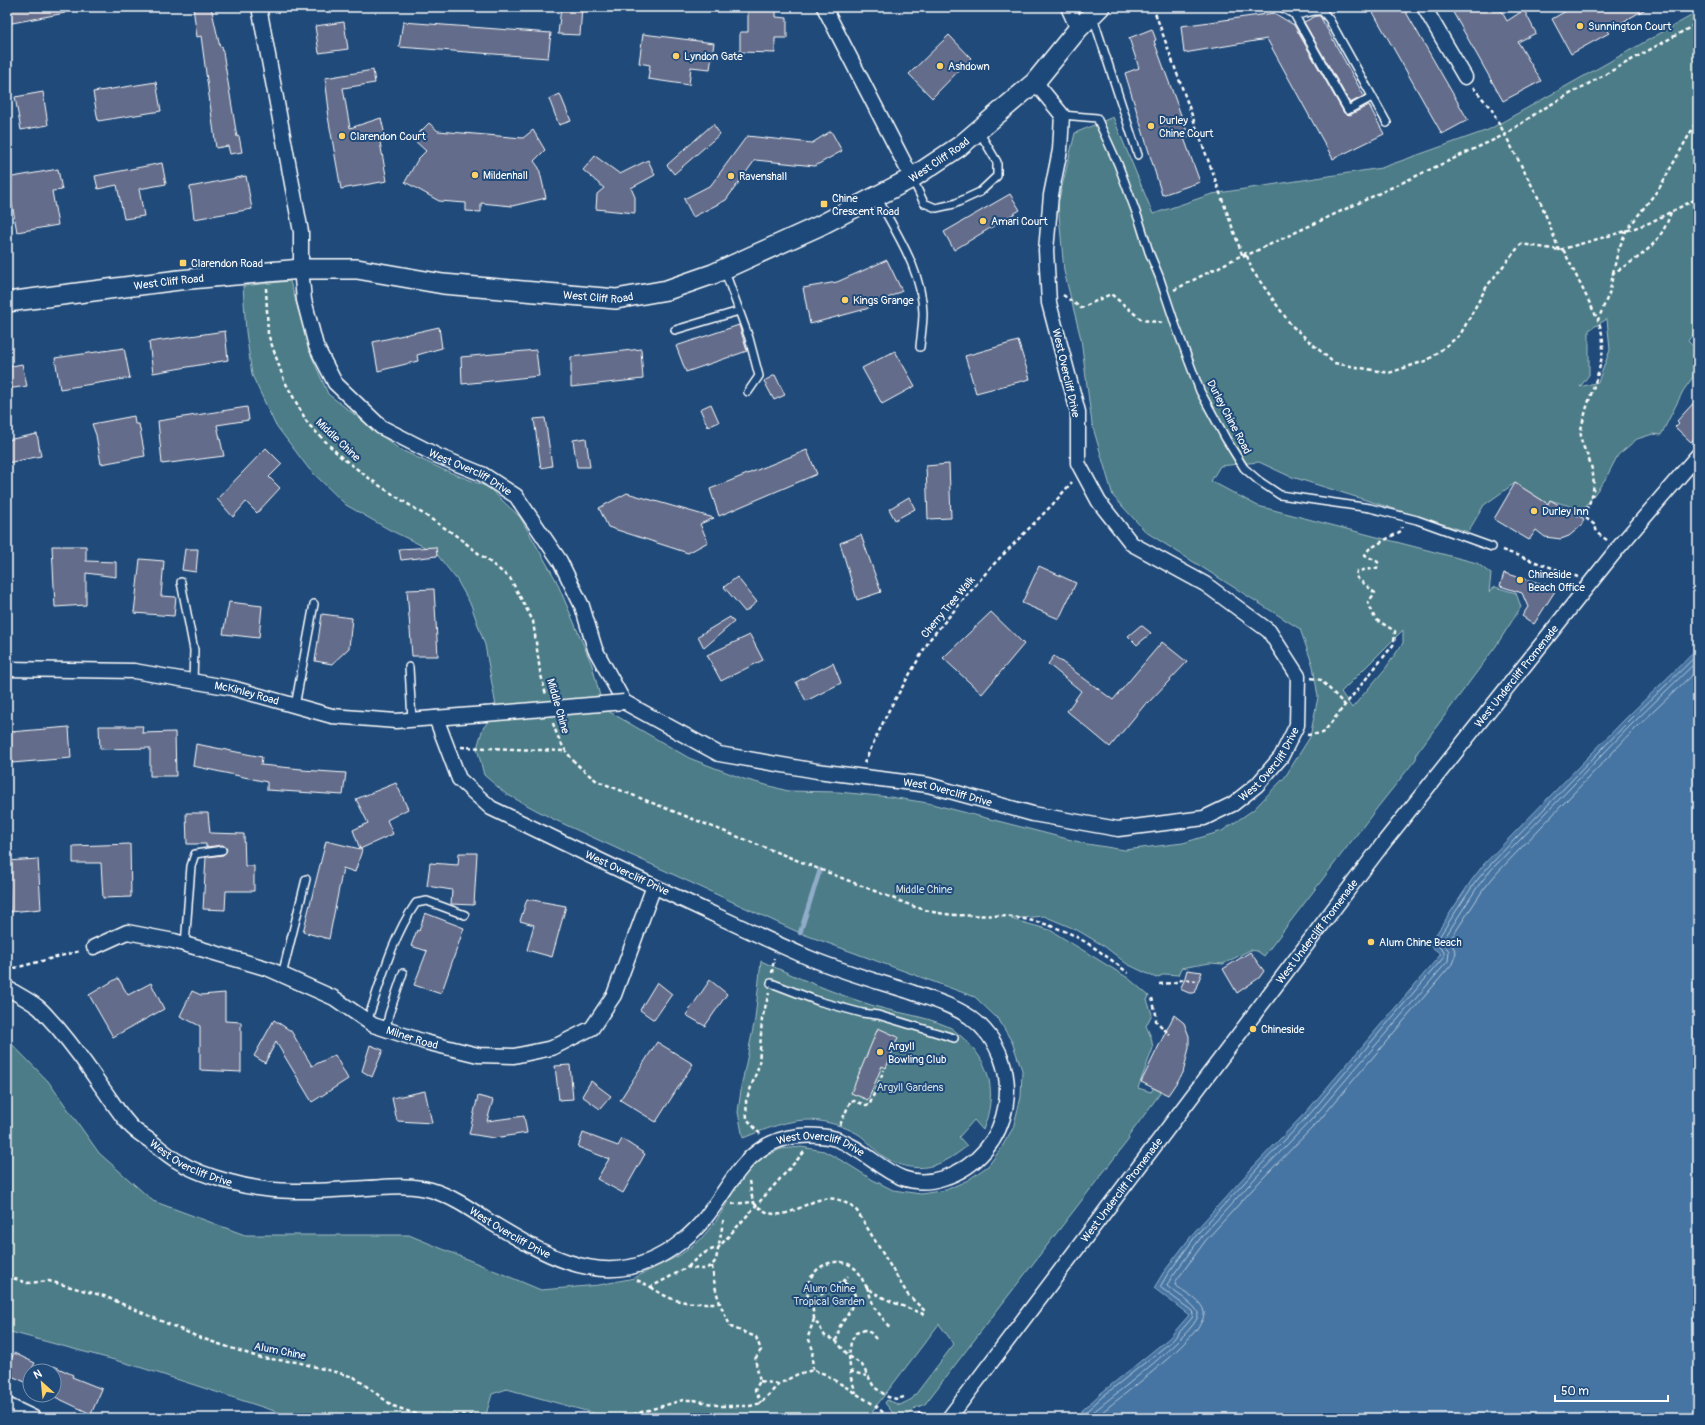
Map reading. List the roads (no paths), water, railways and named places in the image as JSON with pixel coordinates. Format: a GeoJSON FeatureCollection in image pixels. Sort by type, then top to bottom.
{"type":"FeatureCollection","features":[{"type":"Feature","properties":{"kind":"street"},"geometry":{"type":"LineString","coordinates":[[259,7],[301,232],[301,269]]}},
{"type":"Feature","properties":{"kind":"street"},"geometry":{"type":"LineString","coordinates":[[824,7],[912,178]]}},
{"type":"Feature","properties":{"kind":"street"},"geometry":{"type":"LineString","coordinates":[[1068,7],[1078,29]]}},
{"type":"Feature","properties":{"kind":"street"},"geometry":{"type":"LineString","coordinates":[[1424,7],[1465,77]]}},
{"type":"Feature","properties":{"kind":"street","name":"West Cliff Road"},"geometry":{"type":"LineString","coordinates":[[7,302],[179,280],[301,269],[357,269],[443,284],[616,299],[667,290],[724,269],[820,226],[912,178],[960,146],[1034,82],[1078,29],[1096,11]]}},
{"type":"Feature","properties":{"kind":"street"},"geometry":{"type":"LineString","coordinates":[[1034,82],[1062,115]]}},
{"type":"Feature","properties":{"kind":"street","name":"West Overcliff Drive"},"geometry":{"type":"LineString","coordinates":[[301,269],[304,300],[316,346],[335,383],[381,427],[438,456],[482,474],[516,496],[560,561],[582,606],[596,649],[624,702],[719,754],[816,771],[928,785],[1033,814],[1118,829],[1204,818],[1233,804],[1257,785],[1281,757],[1297,725],[1298,676],[1269,631],[1205,584],[1132,544],[1099,502],[1078,463],[1078,412],[1049,303],[1048,284],[1047,242],[1051,195],[1060,150],[1062,115]]}},
{"type":"Feature","properties":{"kind":"street","name":"West Undercliff Promenade"},"geometry":{"type":"LineString","coordinates":[[949,1418],[1385,841],[1618,548],[1698,455]]}},
{"type":"Feature","properties":{"kind":"street","name":"McKinley Road"},"geometry":{"type":"LineString","coordinates":[[7,669],[134,671],[232,688],[332,716],[396,721],[624,702]]}},
{"type":"Feature","properties":{"kind":"street","name":"West Overcliff Drive"},"geometry":{"type":"LineString","coordinates":[[7,988],[41,1008],[78,1053],[129,1126],[180,1163],[230,1182],[268,1190],[311,1191],[392,1187],[428,1189],[458,1201],[520,1240],[562,1261],[589,1268],[620,1270],[648,1262],[673,1248],[700,1225],[735,1174],[748,1159],[767,1145],[795,1136],[818,1136],[836,1139],[892,1174],[917,1182],[941,1180],[967,1168],[984,1152],[998,1131],[1006,1110],[1008,1085],[1004,1064],[990,1038],[973,1020],[954,1008],[809,959],[491,808],[459,779],[436,718]]}},
{"type":"Feature","properties":{"kind":"street","name":"Milner Road"},"geometry":{"type":"LineString","coordinates":[[94,947],[127,932],[186,945],[269,969],[334,998],[367,1022],[386,1030],[425,1042],[478,1055],[514,1056],[552,1048],[592,1028],[614,996],[654,886]]}},
{"type":"Feature","properties":{"kind":"street"},"geometry":{"type":"LineString","coordinates":[[7,1405],[34,1418]]}},
{"type":"Feature","properties":{"kind":"lane"},"geometry":{"type":"LineString","coordinates":[[1282,7],[1294,14],[1302,15],[1315,10],[1322,11],[1329,19],[1387,123]]}},
{"type":"Feature","properties":{"kind":"lane"},"geometry":{"type":"LineString","coordinates":[[1096,11],[1138,155]]}},
{"type":"Feature","properties":{"kind":"lane"},"geometry":{"type":"LineString","coordinates":[[1294,14],[1348,110],[1372,97]]}},
{"type":"Feature","properties":{"kind":"lane","name":"Durley Chine Road"},"geometry":{"type":"LineString","coordinates":[[1062,115],[1097,118],[1118,164],[1140,222],[1174,324],[1200,391],[1226,440],[1244,468],[1259,482],[1280,495],[1370,508],[1454,532],[1492,547]]}},
{"type":"Feature","properties":{"kind":"lane"},"geometry":{"type":"LineString","coordinates":[[912,178],[924,203],[936,208],[954,204],[980,192],[997,176],[997,162],[978,130]]}},
{"type":"Feature","properties":{"kind":"lane"},"geometry":{"type":"LineString","coordinates":[[876,196],[910,259],[919,286],[923,313],[920,347]]}},
{"type":"Feature","properties":{"kind":"lane"},"geometry":{"type":"LineString","coordinates":[[724,269],[749,338],[759,376],[748,392]]}},
{"type":"Feature","properties":{"kind":"lane"},"geometry":{"type":"LineString","coordinates":[[675,330],[739,311]]}},
{"type":"Feature","properties":{"kind":"lane"},"geometry":{"type":"LineString","coordinates":[[181,582],[194,650],[192,681]]}},
{"type":"Feature","properties":{"kind":"lane"},"geometry":{"type":"LineString","coordinates":[[295,706],[314,604]]}},
{"type":"Feature","properties":{"kind":"lane"},"geometry":{"type":"LineString","coordinates":[[409,667],[412,720]]}},
{"type":"Feature","properties":{"kind":"lane"},"geometry":{"type":"LineString","coordinates":[[186,945],[187,904],[191,866],[195,854],[222,850]]}},
{"type":"Feature","properties":{"kind":"lane"},"geometry":{"type":"LineString","coordinates":[[282,975],[306,879]]}},
{"type":"Feature","properties":{"kind":"lane"},"geometry":{"type":"LineString","coordinates":[[367,1022],[388,958],[406,917],[416,903],[427,901],[465,915]]}},
{"type":"Feature","properties":{"kind":"lane"},"geometry":{"type":"LineString","coordinates":[[386,1030],[389,1014],[403,973]]}},
{"type":"Feature","properties":{"kind":"lane"},"geometry":{"type":"LineString","coordinates":[[771,982],[818,1002],[862,1014],[878,1015],[954,1038]]}},
{"type":"Feature","properties":{"kind":"water"},"geometry":{"type":"Polygon","coordinates":[[[1698,648],[1698,1418],[1074,1418],[1100,1394],[1169,1338],[1189,1315],[1154,1288],[1163,1273],[1195,1231],[1253,1167],[1306,1112],[1441,954],[1429,945],[1471,881],[1484,864],[1625,719],[1698,648]]]}},
{"type":"Feature","properties":{"kind":"waterway"},"geometry":{"type":"LineString","coordinates":[[800,933],[820,870]]}},
{"type":"Feature","properties":{"kind":"place","name":"Sunnington Court"},"geometry":{"type":"Point","coordinates":[1580,26]}},
{"type":"Feature","properties":{"kind":"place","name":"Lyndon Gate"},"geometry":{"type":"Point","coordinates":[676,56]}},
{"type":"Feature","properties":{"kind":"place","name":"Ashdown"},"geometry":{"type":"Point","coordinates":[940,66]}},
{"type":"Feature","properties":{"kind":"place","name":"Durley Chine Court"},"geometry":{"type":"Point","coordinates":[1151,126]}},
{"type":"Feature","properties":{"kind":"place","name":"Clarendon Court"},"geometry":{"type":"Point","coordinates":[342,136]}},
{"type":"Feature","properties":{"kind":"place","name":"Mildenhall"},"geometry":{"type":"Point","coordinates":[475,175]}},
{"type":"Feature","properties":{"kind":"place","name":"Ravenshall"},"geometry":{"type":"Point","coordinates":[731,176]}},
{"type":"Feature","properties":{"kind":"place","name":"Chine Crescent Road"},"geometry":{"type":"Point","coordinates":[824,204]}},
{"type":"Feature","properties":{"kind":"place","name":"Amari Court"},"geometry":{"type":"Point","coordinates":[983,221]}},
{"type":"Feature","properties":{"kind":"place","name":"Clarendon Road"},"geometry":{"type":"Point","coordinates":[183,263]}},
{"type":"Feature","properties":{"kind":"place","name":"Kings Grange"},"geometry":{"type":"Point","coordinates":[845,300]}},
{"type":"Feature","properties":{"kind":"place","name":"Durley Inn"},"geometry":{"type":"Point","coordinates":[1534,511]}},
{"type":"Feature","properties":{"kind":"place","name":"Chineside Beach Office"},"geometry":{"type":"Point","coordinates":[1520,580]}},
{"type":"Feature","properties":{"kind":"place","name":"Alum Chine Beach"},"geometry":{"type":"Point","coordinates":[1371,942]}},
{"type":"Feature","properties":{"kind":"place","name":"Chineside"},"geometry":{"type":"Point","coordinates":[1253,1029]}},
{"type":"Feature","properties":{"kind":"place","name":"Argyll Bowling Club"},"geometry":{"type":"Point","coordinates":[880,1052]}},
{"type":"Feature","properties":{"kind":"park label","name":"Middle Chine"},"geometry":{"type":"Point","coordinates":[924,889]}},
{"type":"Feature","properties":{"kind":"park label","name":"Argyll Gardens"},"geometry":{"type":"Point","coordinates":[910,1087]}},
{"type":"Feature","properties":{"kind":"park label","name":"Alum Chine Tropical Garden"},"geometry":{"type":"Point","coordinates":[829,1294]}}]}
